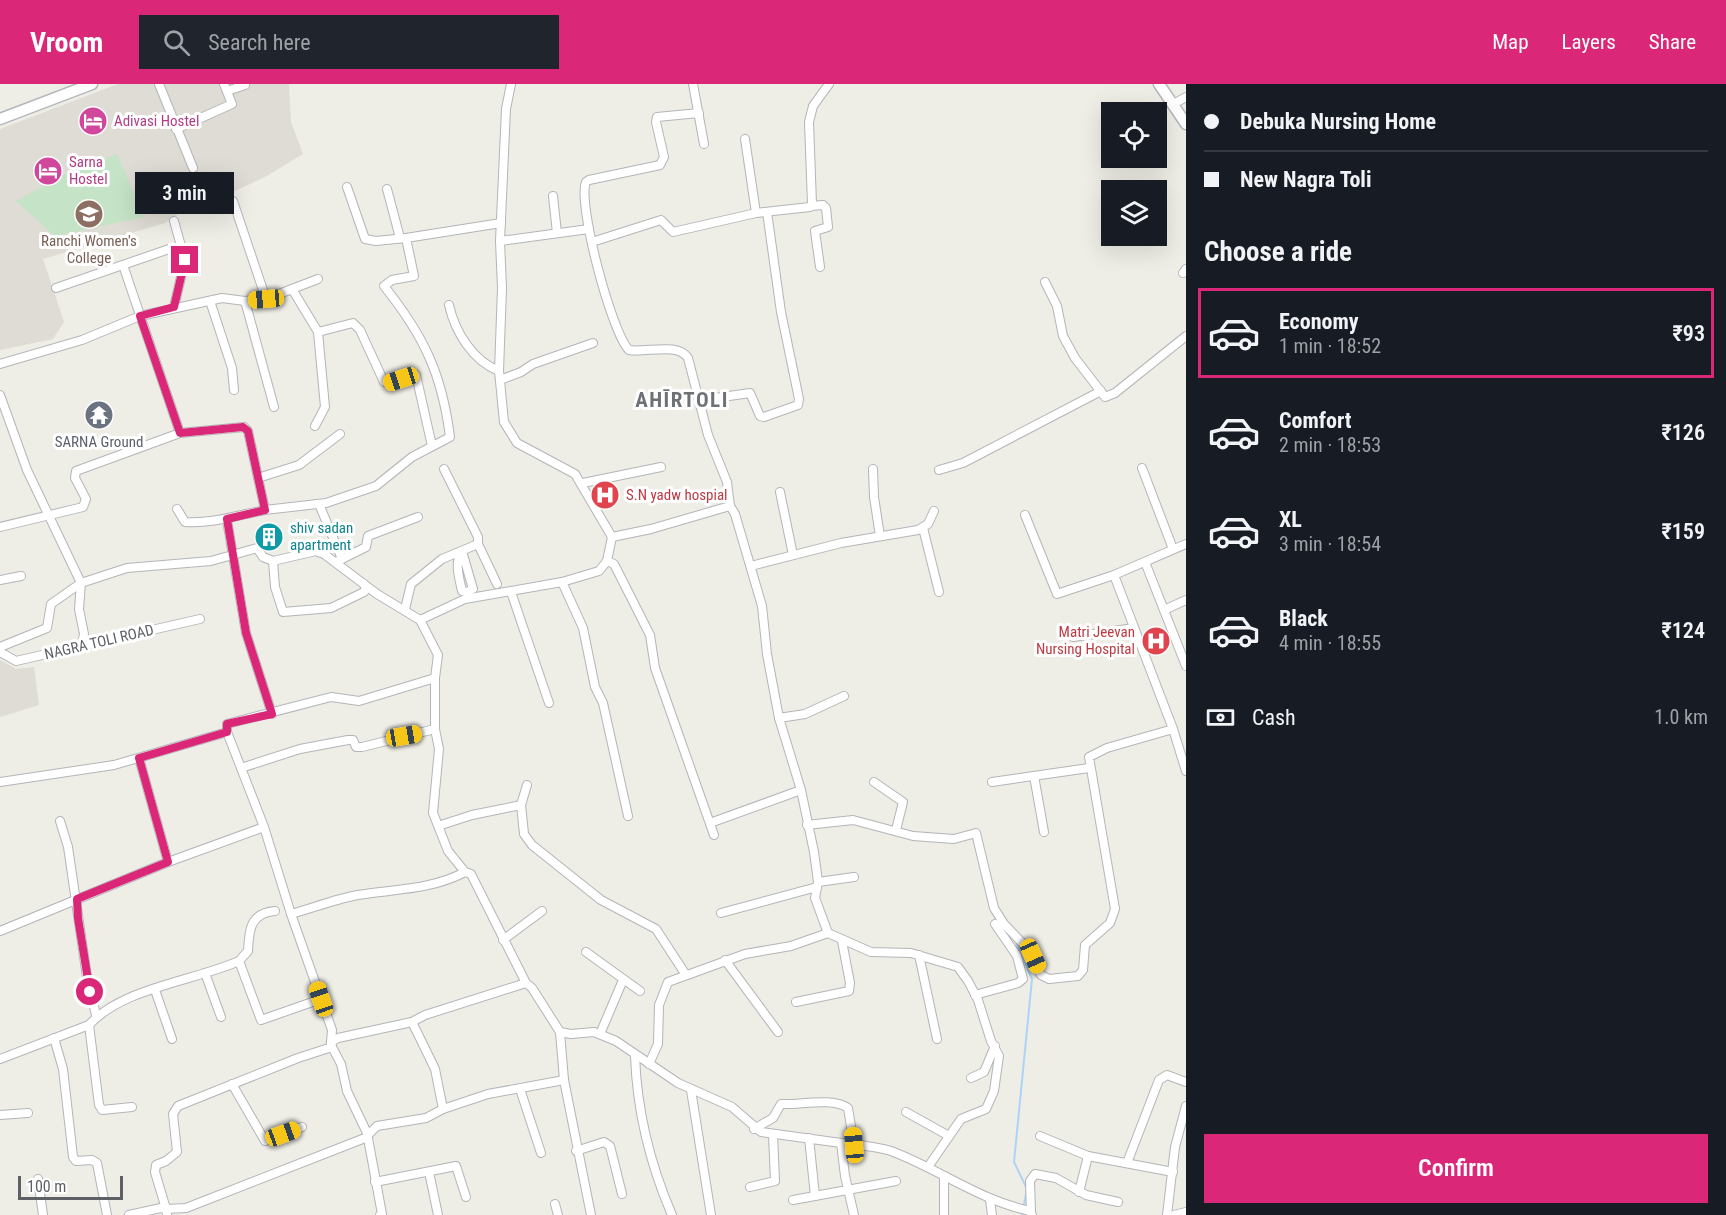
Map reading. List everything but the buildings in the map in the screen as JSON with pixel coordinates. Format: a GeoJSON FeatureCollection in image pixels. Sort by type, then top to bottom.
{"type":"FeatureCollection","features":[{"type":"Feature","properties":{"kind":"main road"},"geometry":{"type":"LineString","coordinates":[[0,118],[92,84]]}},
{"type":"Feature","properties":{"kind":"main road"},"geometry":{"type":"LineString","coordinates":[[1159,84],[1186,124]]}},
{"type":"Feature","properties":{"kind":"main road"},"geometry":{"type":"LineString","coordinates":[[1165,84],[1182,99],[1186,114]]}},
{"type":"Feature","properties":{"kind":"street"},"geometry":{"type":"LineString","coordinates":[[159,84],[193,168]]}},
{"type":"Feature","properties":{"kind":"street"},"geometry":{"type":"LineString","coordinates":[[420,620],[465,599],[562,582],[599,571],[607,561],[612,537],[583,483],[575,474],[517,442],[509,434],[504,422],[500,376],[502,288],[500,241],[506,109],[511,84]]}},
{"type":"Feature","properties":{"kind":"street"},"geometry":{"type":"LineString","coordinates":[[693,84],[704,144]]}},
{"type":"Feature","properties":{"kind":"street"},"geometry":{"type":"LineString","coordinates":[[812,206],[809,122],[813,106],[829,84]]}},
{"type":"Feature","properties":{"kind":"street"},"geometry":{"type":"LineString","coordinates":[[176,129],[232,104],[226,88],[245,85]]}},
{"type":"Feature","properties":{"kind":"street"},"geometry":{"type":"LineString","coordinates":[[699,113],[657,117],[656,122],[664,157],[660,165],[585,182],[589,229],[613,319],[624,344],[633,351],[676,350],[685,353],[701,400],[708,435],[727,482],[730,506],[735,514],[764,615],[767,654],[779,718],[801,790],[814,852],[818,884],[815,898],[828,933],[871,952],[919,955],[958,967],[975,994],[994,1046],[999,1061],[989,1105],[986,1109],[961,1119],[928,1167]]}},
{"type":"Feature","properties":{"kind":"street"},"geometry":{"type":"LineString","coordinates":[[745,139],[756,213]]}},
{"type":"Feature","properties":{"kind":"street"},"geometry":{"type":"LineString","coordinates":[[347,187],[365,239],[376,241],[403,238],[501,223]]}},
{"type":"Feature","properties":{"kind":"street"},"geometry":{"type":"LineString","coordinates":[[177,509],[185,522],[227,519],[265,510],[339,500],[376,486],[405,462],[450,437],[437,370],[403,310],[384,286],[392,280],[414,276],[387,189]]}},
{"type":"Feature","properties":{"kind":"street"},"geometry":{"type":"LineString","coordinates":[[553,196],[557,233]]}},
{"type":"Feature","properties":{"kind":"street"},"geometry":{"type":"LineString","coordinates":[[233,201],[266,299]]}},
{"type":"Feature","properties":{"kind":"street"},"geometry":{"type":"LineString","coordinates":[[592,242],[661,220],[673,232],[756,213],[823,205],[826,208],[828,227],[815,231],[820,267]]}},
{"type":"Feature","properties":{"kind":"street"},"geometry":{"type":"LineString","coordinates":[[701,400],[750,393],[760,416],[764,417],[798,405],[799,399],[780,312],[767,212]]}},
{"type":"Feature","properties":{"kind":"street"},"geometry":{"type":"LineString","coordinates":[[174,221],[185,260],[174,307]]}},
{"type":"Feature","properties":{"kind":"street"},"geometry":{"type":"LineString","coordinates":[[500,241],[589,229]]}},
{"type":"Feature","properties":{"kind":"street"},"geometry":{"type":"LineString","coordinates":[[56,288],[172,248]]}},
{"type":"Feature","properties":{"kind":"street"},"geometry":{"type":"LineString","coordinates":[[123,265],[180,433]]}},
{"type":"Feature","properties":{"kind":"street"},"geometry":{"type":"LineString","coordinates":[[0,364],[82,340],[140,316],[222,298],[245,301],[266,299],[318,279]]}},
{"type":"Feature","properties":{"kind":"street"},"geometry":{"type":"LineString","coordinates":[[1045,282],[1057,306],[1063,336],[1075,358],[1105,396],[1115,393],[1186,336]]}},
{"type":"Feature","properties":{"kind":"street"},"geometry":{"type":"LineString","coordinates":[[292,289],[318,332],[325,407],[315,426]]}},
{"type":"Feature","properties":{"kind":"street"},"geometry":{"type":"LineString","coordinates":[[210,301],[232,368],[234,390]]}},
{"type":"Feature","properties":{"kind":"street"},"geometry":{"type":"LineString","coordinates":[[245,301],[274,407]]}},
{"type":"Feature","properties":{"kind":"street"},"geometry":{"type":"LineString","coordinates":[[449,305],[455,327],[466,344],[485,366],[500,376]]}},
{"type":"Feature","properties":{"kind":"street"},"geometry":{"type":"LineString","coordinates":[[318,332],[353,323],[360,330],[384,382],[416,375],[432,446]]}},
{"type":"Feature","properties":{"kind":"street"},"geometry":{"type":"LineString","coordinates":[[500,376],[593,343]]}},
{"type":"Feature","properties":{"kind":"street"},"geometry":{"type":"LineString","coordinates":[[939,470],[963,463],[1101,391]]}},
{"type":"Feature","properties":{"kind":"street"},"geometry":{"type":"LineString","coordinates":[[0,395],[27,470],[79,582],[79,609],[84,634],[82,644]]}},
{"type":"Feature","properties":{"kind":"street"},"geometry":{"type":"LineString","coordinates":[[0,527],[83,507],[86,500],[75,477],[76,471],[83,467],[180,433],[243,427],[248,431],[265,510]]}},
{"type":"Feature","properties":{"kind":"street"},"geometry":{"type":"LineString","coordinates":[[258,478],[295,467],[340,434]]}},
{"type":"Feature","properties":{"kind":"street"},"geometry":{"type":"LineString","coordinates":[[583,483],[661,467]]}},
{"type":"Feature","properties":{"kind":"street"},"geometry":{"type":"LineString","coordinates":[[1142,468],[1173,549]]}},
{"type":"Feature","properties":{"kind":"street"},"geometry":{"type":"LineString","coordinates":[[444,469],[478,537],[478,544],[497,584]]}},
{"type":"Feature","properties":{"kind":"street"},"geometry":{"type":"LineString","coordinates":[[873,469],[874,497],[880,536]]}},
{"type":"Feature","properties":{"kind":"street"},"geometry":{"type":"LineString","coordinates":[[780,492],[793,555]]}},
{"type":"Feature","properties":{"kind":"street"},"geometry":{"type":"LineString","coordinates":[[319,504],[339,560]]}},
{"type":"Feature","properties":{"kind":"street"},"geometry":{"type":"LineString","coordinates":[[612,537],[651,529],[730,506]]}},
{"type":"Feature","properties":{"kind":"street"},"geometry":{"type":"LineString","coordinates":[[751,566],[923,528],[934,511]]}},
{"type":"Feature","properties":{"kind":"street"},"geometry":{"type":"LineString","coordinates":[[1025,515],[1057,594],[1114,575],[1186,544]]}},
{"type":"Feature","properties":{"kind":"street"},"geometry":{"type":"LineString","coordinates":[[339,560],[366,547],[368,536],[418,517]]}},
{"type":"Feature","properties":{"kind":"street"},"geometry":{"type":"LineString","coordinates":[[227,519],[246,633],[272,714]]}},
{"type":"Feature","properties":{"kind":"street"},"geometry":{"type":"LineString","coordinates":[[923,528],[939,592]]}},
{"type":"Feature","properties":{"kind":"street"},"geometry":{"type":"LineString","coordinates":[[405,609],[411,584],[442,559],[478,544]]}},
{"type":"Feature","properties":{"kind":"street"},"geometry":{"type":"LineString","coordinates":[[0,647],[47,628],[51,604],[79,582],[146,564],[172,566],[234,556],[257,548],[263,556],[273,561],[316,551],[339,560],[364,584],[420,620],[438,655],[435,678],[435,729],[439,749],[433,813],[448,851],[465,872],[471,874],[476,881],[502,940],[515,959],[526,983],[532,988],[560,1032],[564,1080],[576,1151],[591,1215]]}},
{"type":"Feature","properties":{"kind":"street"},"geometry":{"type":"LineString","coordinates":[[273,561],[275,587],[284,612],[331,608],[364,592],[366,589],[364,584]]}},
{"type":"Feature","properties":{"kind":"street"},"geometry":{"type":"LineString","coordinates":[[607,561],[614,564],[650,635],[655,668],[714,835]]}},
{"type":"Feature","properties":{"kind":"street"},"geometry":{"type":"LineString","coordinates":[[1145,562],[1186,666]]}},
{"type":"Feature","properties":{"kind":"street"},"geometry":{"type":"LineString","coordinates":[[1114,575],[1184,753],[1186,771]]}},
{"type":"Feature","properties":{"kind":"street"},"geometry":{"type":"LineString","coordinates":[[0,580],[21,576]]}},
{"type":"Feature","properties":{"kind":"street"},"geometry":{"type":"LineString","coordinates":[[562,582],[585,634],[595,687],[603,703],[628,816]]}},
{"type":"Feature","properties":{"kind":"street"},"geometry":{"type":"LineString","coordinates":[[511,592],[549,703]]}},
{"type":"Feature","properties":{"kind":"street"},"geometry":{"type":"LineString","coordinates":[[1164,610],[1186,600]]}},
{"type":"Feature","properties":{"kind":"street","name":"NAGRA TOLI ROAD"},"geometry":{"type":"LineString","coordinates":[[0,652],[16,661],[82,644],[200,619]]}},
{"type":"Feature","properties":{"kind":"street"},"geometry":{"type":"LineString","coordinates":[[1073,637],[1134,628]]}},
{"type":"Feature","properties":{"kind":"street"},"geometry":{"type":"LineString","coordinates":[[380,1215],[382,1214],[367,1133],[346,1091],[341,1064],[332,1045],[332,1030],[291,914],[264,827],[227,732],[227,724],[331,697],[359,700],[435,678]]}},
{"type":"Feature","properties":{"kind":"street"},"geometry":{"type":"LineString","coordinates":[[779,718],[805,714],[844,696]]}},
{"type":"Feature","properties":{"kind":"street"},"geometry":{"type":"LineString","coordinates":[[241,768],[300,749],[348,740],[353,740],[356,747],[362,747],[435,729]]}},
{"type":"Feature","properties":{"kind":"street"},"geometry":{"type":"LineString","coordinates":[[807,825],[853,820],[913,836],[950,839],[976,833],[992,902],[1000,918],[1028,949],[1041,975],[1049,979],[1075,977],[1083,970],[1087,942],[1106,929],[1114,914],[1089,757],[1092,754],[1173,729]]}},
{"type":"Feature","properties":{"kind":"street"},"geometry":{"type":"LineString","coordinates":[[0,782],[114,765],[227,732]]}},
{"type":"Feature","properties":{"kind":"street"},"geometry":{"type":"LineString","coordinates":[[139,758],[168,862]]}},
{"type":"Feature","properties":{"kind":"street"},"geometry":{"type":"LineString","coordinates":[[992,782],[1089,768]]}},
{"type":"Feature","properties":{"kind":"street"},"geometry":{"type":"LineString","coordinates":[[1034,776],[1044,832]]}},
{"type":"Feature","properties":{"kind":"street"},"geometry":{"type":"LineString","coordinates":[[874,782],[903,801],[896,830]]}},
{"type":"Feature","properties":{"kind":"street"},"geometry":{"type":"LineString","coordinates":[[527,784],[521,805],[525,839],[601,900],[656,928],[686,975]]}},
{"type":"Feature","properties":{"kind":"street"},"geometry":{"type":"LineString","coordinates":[[710,823],[801,790]]}},
{"type":"Feature","properties":{"kind":"street"},"geometry":{"type":"LineString","coordinates":[[438,826],[459,818],[521,805]]}},
{"type":"Feature","properties":{"kind":"street"},"geometry":{"type":"LineString","coordinates":[[60,821],[69,847],[87,977],[96,1015]]}},
{"type":"Feature","properties":{"kind":"street"},"geometry":{"type":"LineString","coordinates":[[0,931],[168,862],[264,827]]}},
{"type":"Feature","properties":{"kind":"street"},"geometry":{"type":"LineString","coordinates":[[291,914],[357,895],[438,884],[465,872]]}},
{"type":"Feature","properties":{"kind":"street"},"geometry":{"type":"LineString","coordinates":[[721,913],[818,884],[854,877]]}},
{"type":"Feature","properties":{"kind":"street"},"geometry":{"type":"LineString","coordinates":[[0,1059],[89,1025],[96,1015],[155,990],[239,961],[248,951],[249,932],[254,919],[265,912],[275,911]]}},
{"type":"Feature","properties":{"kind":"street"},"geometry":{"type":"LineString","coordinates":[[502,940],[542,911]]}},
{"type":"Feature","properties":{"kind":"street"},"geometry":{"type":"LineString","coordinates":[[975,994],[1018,983],[1023,979],[1017,956],[995,924]]}},
{"type":"Feature","properties":{"kind":"street"},"geometry":{"type":"LineString","coordinates":[[649,1064],[658,1044],[658,1012],[663,990],[668,982],[725,960],[791,946],[828,933]]}},
{"type":"Feature","properties":{"kind":"street"},"geometry":{"type":"LineString","coordinates":[[796,1002],[849,991],[850,982],[842,940]]}},
{"type":"Feature","properties":{"kind":"street"},"geometry":{"type":"LineString","coordinates":[[586,952],[623,981],[640,991]]}},
{"type":"Feature","properties":{"kind":"street"},"geometry":{"type":"LineString","coordinates":[[919,955],[937,1039]]}},
{"type":"Feature","properties":{"kind":"street"},"geometry":{"type":"LineString","coordinates":[[725,960],[778,1032]]}},
{"type":"Feature","properties":{"kind":"street"},"geometry":{"type":"LineString","coordinates":[[239,961],[261,1020],[321,999]]}},
{"type":"Feature","properties":{"kind":"street"},"geometry":{"type":"LineString","coordinates":[[205,973],[221,1017]]}},
{"type":"Feature","properties":{"kind":"street"},"geometry":{"type":"LineString","coordinates":[[600,1034],[623,981]]}},
{"type":"Feature","properties":{"kind":"street"},"geometry":{"type":"LineString","coordinates":[[166,1212],[155,1172],[156,1165],[166,1161],[177,1152],[174,1110],[232,1084],[332,1045],[412,1022],[526,983]]}},
{"type":"Feature","properties":{"kind":"street"},"geometry":{"type":"LineString","coordinates":[[155,990],[172,1039]]}},
{"type":"Feature","properties":{"kind":"street"},"geometry":{"type":"LineString","coordinates":[[412,1022],[435,1069],[443,1109]]}},
{"type":"Feature","properties":{"kind":"street"},"geometry":{"type":"LineString","coordinates":[[89,1025],[99,1105],[102,1110],[132,1107]]}},
{"type":"Feature","properties":{"kind":"street"},"geometry":{"type":"LineString","coordinates":[[560,1032],[600,1034],[616,1041],[635,1056],[691,1090],[732,1107],[754,1129],[773,1135],[809,1138],[889,1151],[928,1167],[990,1200],[1030,1213],[1032,1175],[1056,1178],[1079,1192],[1118,1202]]}},
{"type":"Feature","properties":{"kind":"street"},"geometry":{"type":"LineString","coordinates":[[54,1038],[63,1069],[74,1156],[76,1161],[92,1160],[97,1163],[107,1215]]}},
{"type":"Feature","properties":{"kind":"street"},"geometry":{"type":"LineString","coordinates":[[971,1078],[984,1072],[994,1046]]}},
{"type":"Feature","properties":{"kind":"street"},"geometry":{"type":"LineString","coordinates":[[635,1056],[640,1111],[660,1190],[672,1215]]}},
{"type":"Feature","properties":{"kind":"street"},"geometry":{"type":"LineString","coordinates":[[1127,1163],[1159,1080],[1167,1075],[1186,1082]]}},
{"type":"Feature","properties":{"kind":"street"},"geometry":{"type":"LineString","coordinates":[[129,1215],[186,1208],[364,1138],[377,1126],[426,1118],[469,1098],[564,1080]]}},
{"type":"Feature","properties":{"kind":"street"},"geometry":{"type":"LineString","coordinates":[[232,1084],[265,1141],[302,1127]]}},
{"type":"Feature","properties":{"kind":"street"},"geometry":{"type":"LineString","coordinates":[[520,1089],[542,1154]]}},
{"type":"Feature","properties":{"kind":"street"},"geometry":{"type":"LineString","coordinates":[[691,1090],[711,1215]]}},
{"type":"Feature","properties":{"kind":"street"},"geometry":{"type":"LineString","coordinates":[[754,1129],[774,1116],[781,1104],[797,1106],[832,1102],[847,1106],[852,1120],[854,1145]]}},
{"type":"Feature","properties":{"kind":"street"},"geometry":{"type":"LineString","coordinates":[[1167,1215],[1180,1122],[1186,1106]]}},
{"type":"Feature","properties":{"kind":"street"},"geometry":{"type":"LineString","coordinates":[[906,1112],[949,1136]]}},
{"type":"Feature","properties":{"kind":"street"},"geometry":{"type":"LineString","coordinates":[[0,1115],[28,1113]]}},
{"type":"Feature","properties":{"kind":"street"},"geometry":{"type":"LineString","coordinates":[[750,1187],[775,1181],[773,1135]]}},
{"type":"Feature","properties":{"kind":"street"},"geometry":{"type":"LineString","coordinates":[[1040,1136],[1088,1156],[1173,1172]]}},
{"type":"Feature","properties":{"kind":"street"},"geometry":{"type":"LineString","coordinates":[[809,1138],[815,1196]]}},
{"type":"Feature","properties":{"kind":"street"},"geometry":{"type":"LineString","coordinates":[[576,1151],[604,1142],[610,1146],[622,1194]]}},
{"type":"Feature","properties":{"kind":"street"},"geometry":{"type":"LineString","coordinates":[[841,1143],[854,1215]]}},
{"type":"Feature","properties":{"kind":"street"},"geometry":{"type":"LineString","coordinates":[[1079,1192],[1088,1156]]}},
{"type":"Feature","properties":{"kind":"street"},"geometry":{"type":"LineString","coordinates":[[375,1182],[456,1166],[466,1197]]}},
{"type":"Feature","properties":{"kind":"street"},"geometry":{"type":"LineString","coordinates":[[429,1172],[438,1215]]}},
{"type":"Feature","properties":{"kind":"street"},"geometry":{"type":"LineString","coordinates":[[944,1176],[944,1215]]}},
{"type":"Feature","properties":{"kind":"street"},"geometry":{"type":"LineString","coordinates":[[38,1179],[43,1215]]}},
{"type":"Feature","properties":{"kind":"street"},"geometry":{"type":"LineString","coordinates":[[793,1200],[849,1192],[896,1181]]}},
{"type":"Feature","properties":{"kind":"street"},"geometry":{"type":"LineString","coordinates":[[990,1200],[992,1215]]}},
{"type":"Feature","properties":{"kind":"street"},"geometry":{"type":"LineString","coordinates":[[555,1204],[558,1215]]}},
{"type":"Feature","properties":{"kind":"street"},"geometry":{"type":"LineString","coordinates":[[1174,1215],[1186,1212]]}},
{"type":"Feature","properties":{"kind":"shaded area","name":"Ranchi Women's College"},"geometry":{"type":"Polygon","coordinates":[[[118,84],[289,84],[291,122],[303,154],[265,177],[228,194],[193,204],[165,223],[43,259],[64,322],[53,339],[0,350],[0,129],[118,84]]]}},
{"type":"Feature","properties":{"kind":"shaded area","name":"S.N yadw hospial"},"geometry":{"type":"Polygon","coordinates":[[[614,488],[616,499],[596,501],[592,491],[614,488]]]}},
{"type":"Feature","properties":{"kind":"shaded area"},"geometry":{"type":"Polygon","coordinates":[[[0,660],[16,669],[34,667],[39,705],[0,717],[0,660]]]}},
{"type":"Feature","properties":{"kind":"green space"},"geometry":{"type":"Polygon","coordinates":[[[117,154],[144,217],[55,236],[16,201],[67,173],[117,154]]]}},
{"type":"Feature","properties":{"kind":"waterway"},"geometry":{"type":"LineString","coordinates":[[1017,945],[1032,979],[1014,1162],[1027,1189],[1022,1215]]}},
{"type":"Feature","properties":{"kind":"place","name":"Adivasi Hostel"},"geometry":{"type":"Point","coordinates":[93,121]}},
{"type":"Feature","properties":{"kind":"place","name":"Sarna Hostel"},"geometry":{"type":"Point","coordinates":[48,171]}},
{"type":"Feature","properties":{"kind":"place","name":"Ranchi Women's College"},"geometry":{"type":"Point","coordinates":[89,214]}},
{"type":"Feature","properties":{"kind":"place","name":"SARNA Ground"},"geometry":{"type":"Point","coordinates":[99,415]}},
{"type":"Feature","properties":{"kind":"place","name":"S.N yadw hospial"},"geometry":{"type":"Point","coordinates":[605,495]}},
{"type":"Feature","properties":{"kind":"place","name":"shiv sadan apartment"},"geometry":{"type":"Point","coordinates":[269,537]}},
{"type":"Feature","properties":{"kind":"place","name":"Matri Jeevan Nursing Hospital"},"geometry":{"type":"Point","coordinates":[1156,641]}},
{"type":"Feature","properties":{"kind":"district","name":"AHĪRTOLI"},"geometry":{"type":"Point","coordinates":[682,400]}},
{"type":"Feature","properties":{"kind":"route"},"geometry":{"type":"LineString","coordinates":[[90,992],[77,899],[168,862],[139,758],[227,732],[227,724],[272,714],[246,633],[236,584],[234,556],[227,519],[265,510],[248,431],[243,427],[180,433],[140,316],[174,307],[185,260]]}}]}
